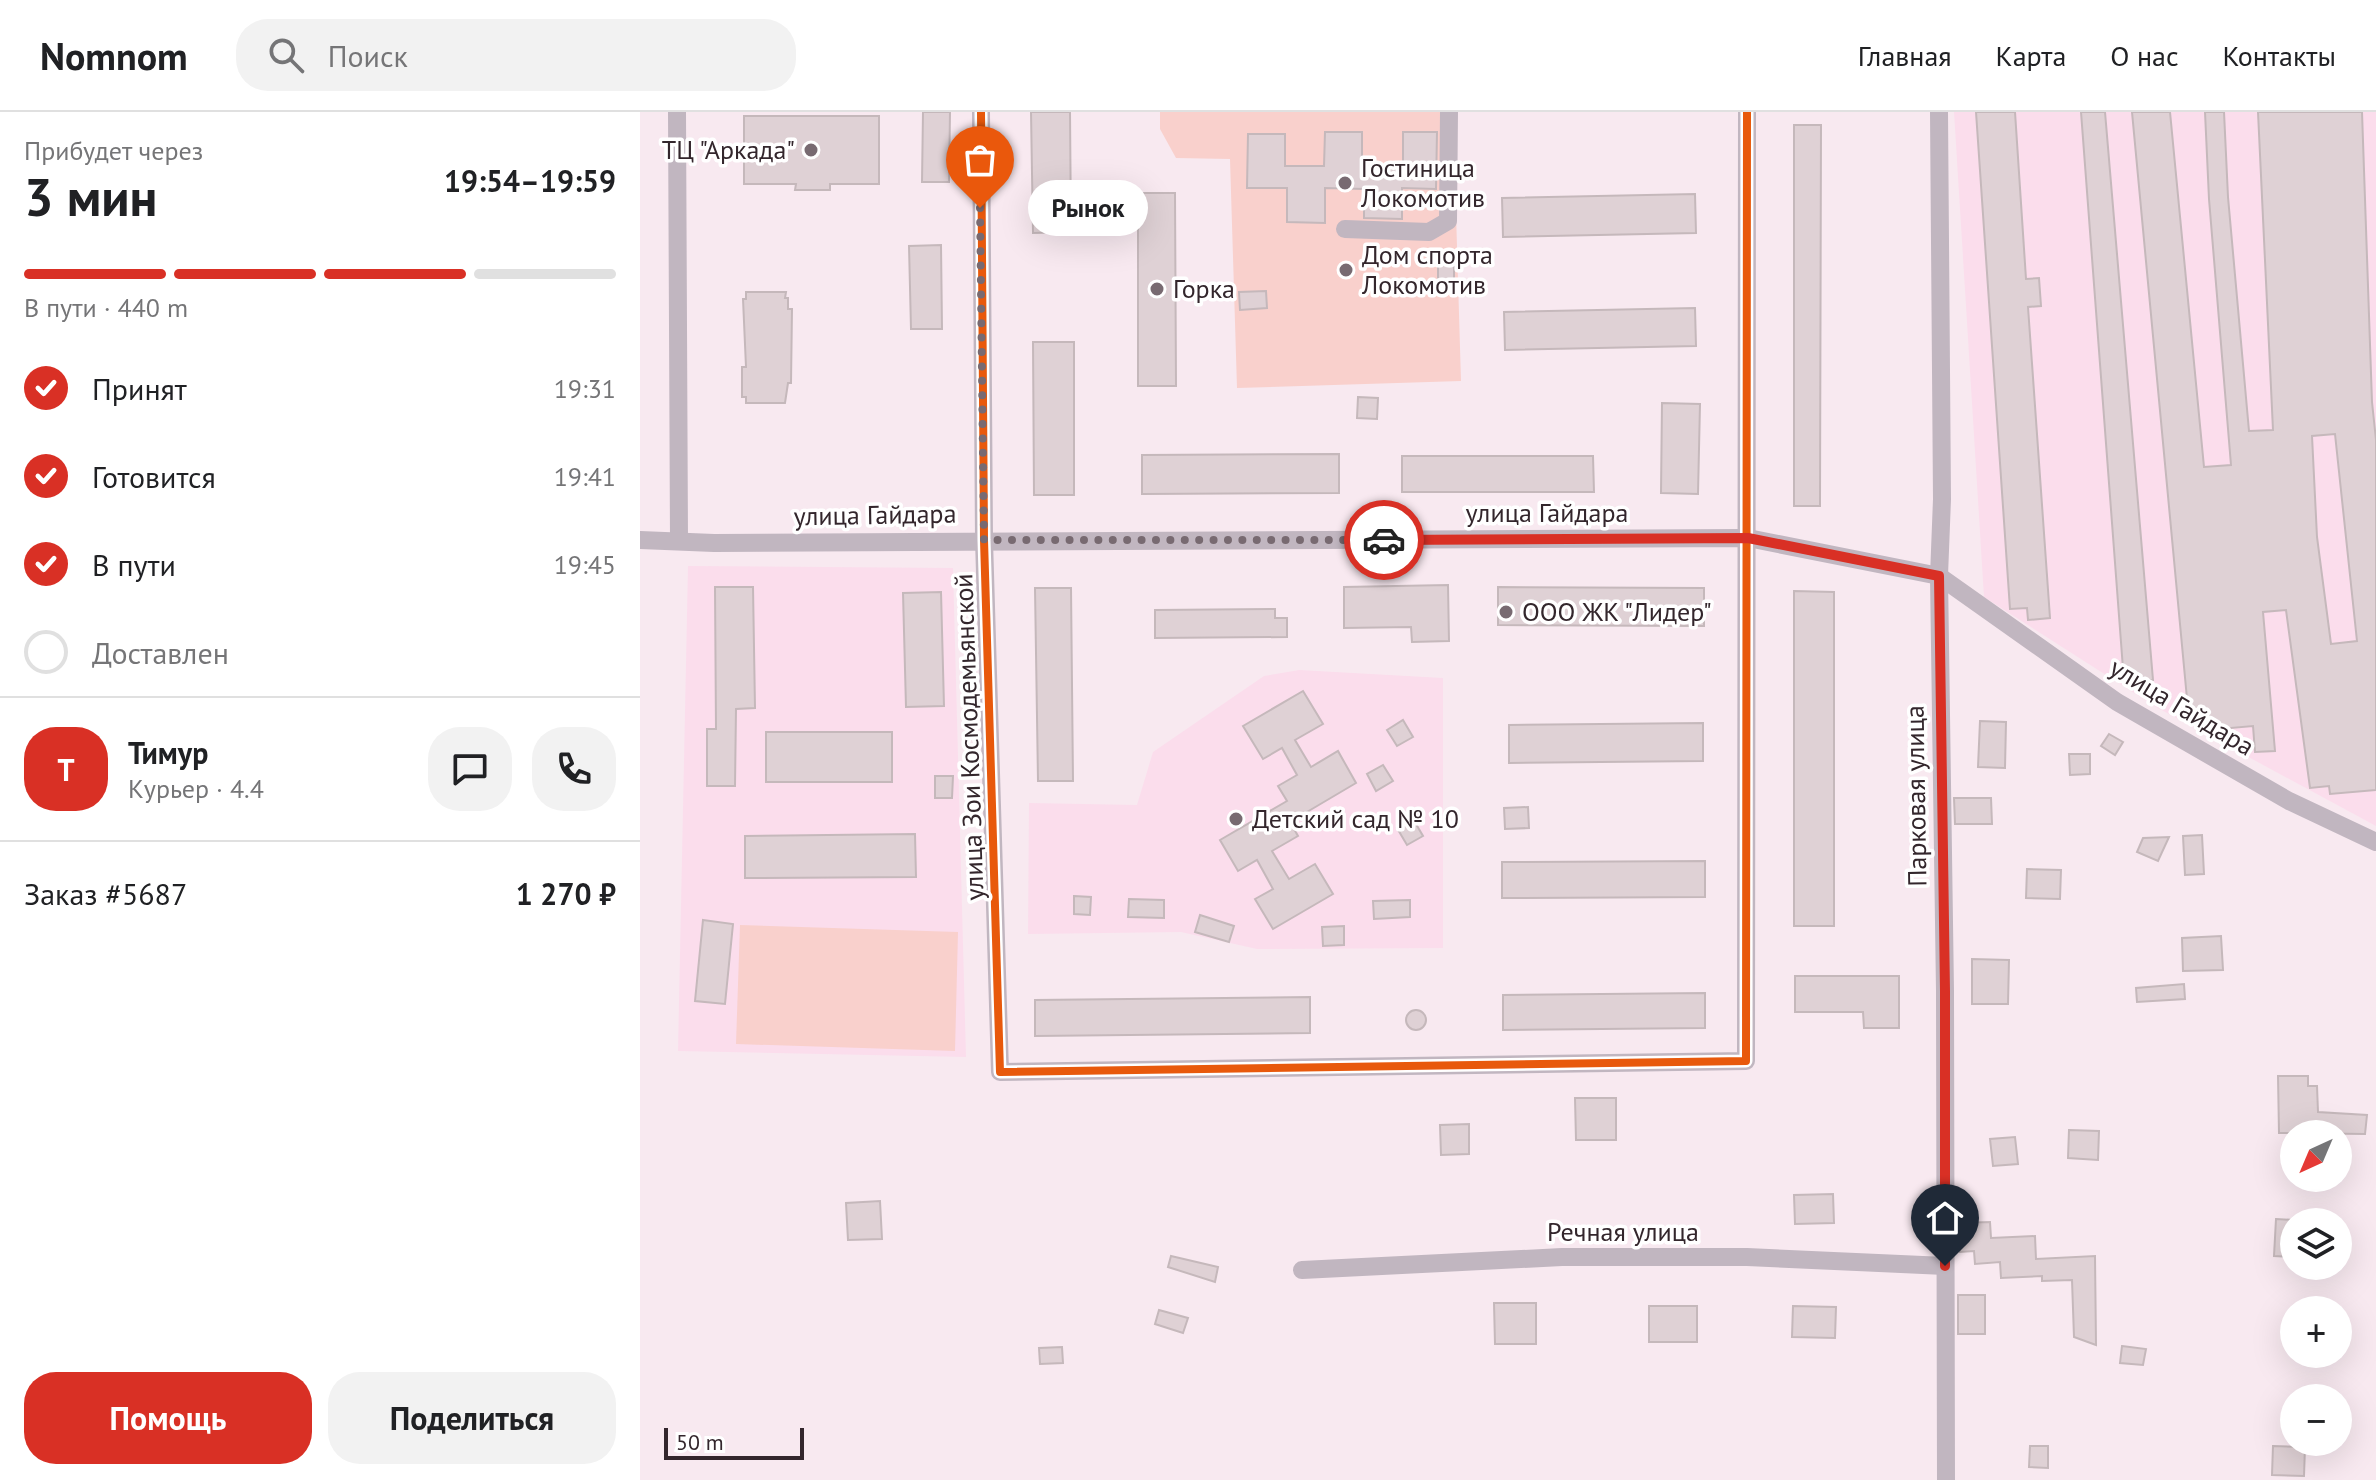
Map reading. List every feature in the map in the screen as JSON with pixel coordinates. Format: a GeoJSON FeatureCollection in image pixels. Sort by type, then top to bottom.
{"type":"FeatureCollection","features":[{"type":"Feature","properties":{"kind":"street"},"geometry":{"type":"LineString","coordinates":[[677,112],[679,540]]}},
{"type":"Feature","properties":{"kind":"street","name":"улица Зои Космодемьянской"},"geometry":{"type":"LineString","coordinates":[[981,112],[984,540],[1000,1072],[1746,1061],[1748,538]]}},
{"type":"Feature","properties":{"kind":"street"},"geometry":{"type":"LineString","coordinates":[[1345,229],[1429,232],[1448,221],[1449,112]]}},
{"type":"Feature","properties":{"kind":"street"},"geometry":{"type":"LineString","coordinates":[[1747,112],[1748,538]]}},
{"type":"Feature","properties":{"kind":"street","name":"Парковая улица"},"geometry":{"type":"LineString","coordinates":[[1939,112],[1946,1480]]}},
{"type":"Feature","properties":{"kind":"street","name":"улица Гайдара"},"geometry":{"type":"LineString","coordinates":[[640,540],[714,543],[1748,538],[1939,576],[2117,702],[2289,801],[2376,842]]}},
{"type":"Feature","properties":{"kind":"street","name":"Речная улица"},"geometry":{"type":"LineString","coordinates":[[1302,1270],[1562,1257],[1747,1257],[1945,1266]]}},
{"type":"Feature","properties":{"kind":"shaded area","name":"Дом спорта Локомотив"},"geometry":{"type":"Polygon","coordinates":[[[1160,112],[1453,112],[1461,381],[1237,388],[1230,159],[1176,158],[1160,129],[1160,112]]]}},
{"type":"Feature","properties":{"kind":"shaded area"},"geometry":{"type":"Polygon","coordinates":[[[1954,112],[2376,112],[2376,826],[2156,707],[1984,597],[1954,112]]]}},
{"type":"Feature","properties":{"kind":"shaded area"},"geometry":{"type":"Polygon","coordinates":[[[688,566],[953,568],[966,1057],[678,1051],[688,566]]]}},
{"type":"Feature","properties":{"kind":"shaded area","name":"Детский сад № 10"},"geometry":{"type":"Polygon","coordinates":[[[1299,670],[1443,678],[1443,948],[1257,949],[1181,932],[1028,934],[1029,803],[1137,805],[1153,752],[1264,676],[1299,670]]]}},
{"type":"Feature","properties":{"kind":"shaded area"},"geometry":{"type":"Polygon","coordinates":[[[740,925],[958,932],[955,1051],[736,1044],[740,925]]]}},
{"type":"Feature","properties":{"kind":"building"},"geometry":{"type":"Polygon","coordinates":[[[923,112],[950,112],[949,182],[922,182],[923,112]]]}},
{"type":"Feature","properties":{"kind":"building"},"geometry":{"type":"Polygon","coordinates":[[[1031,112],[1070,112],[1071,232],[1033,233],[1031,112]]]}},
{"type":"Feature","properties":{"kind":"building"},"geometry":{"type":"Polygon","coordinates":[[[1976,112],[2015,112],[2026,279],[2039,278],[2041,306],[2028,307],[2050,618],[2028,620],[2027,608],[2010,609],[1976,112]]]}},
{"type":"Feature","properties":{"kind":"building"},"geometry":{"type":"Polygon","coordinates":[[[2081,112],[2105,112],[2153,680],[2124,682],[2081,112]]]}},
{"type":"Feature","properties":{"kind":"building"},"geometry":{"type":"Polygon","coordinates":[[[2132,112],[2170,112],[2204,467],[2231,465],[2209,199],[2205,112],[2224,112],[2228,197],[2249,431],[2273,430],[2258,112],[2362,112],[2376,440],[2376,790],[2330,794],[2329,786],[2310,788],[2286,610],[2263,612],[2275,751],[2255,752],[2253,726],[2208,730],[2207,719],[2189,720],[2132,112]],[[2335,434],[2312,436],[2317,537],[2331,644],[2357,641],[2335,434]]]}},
{"type":"Feature","properties":{"kind":"building","name":"ТЦ \"Аркада\""},"geometry":{"type":"Polygon","coordinates":[[[744,116],[879,116],[879,184],[830,184],[830,190],[795,190],[796,184],[744,184],[744,116]]]}},
{"type":"Feature","properties":{"kind":"building"},"geometry":{"type":"Polygon","coordinates":[[[1794,125],[1821,125],[1820,506],[1794,506],[1794,125]]]}},
{"type":"Feature","properties":{"kind":"building"},"geometry":{"type":"Polygon","coordinates":[[[1325,132],[1362,132],[1362,166],[1403,166],[1403,132],[1437,132],[1436,189],[1402,188],[1402,219],[1364,218],[1364,189],[1325,188],[1325,223],[1287,222],[1287,188],[1247,188],[1248,134],[1285,134],[1285,166],[1324,166],[1325,132]]]}},
{"type":"Feature","properties":{"kind":"building"},"geometry":{"type":"Polygon","coordinates":[[[1138,193],[1175,193],[1176,386],[1138,386],[1138,193]]]}},
{"type":"Feature","properties":{"kind":"building"},"geometry":{"type":"Polygon","coordinates":[[[1695,194],[1696,233],[1503,237],[1502,198],[1695,194]]]}},
{"type":"Feature","properties":{"kind":"building"},"geometry":{"type":"Polygon","coordinates":[[[941,245],[942,329],[911,329],[909,246],[941,245]]]}},
{"type":"Feature","properties":{"kind":"building"},"geometry":{"type":"Polygon","coordinates":[[[1438,251],[1454,251],[1454,282],[1438,282],[1438,251]]]}},
{"type":"Feature","properties":{"kind":"building"},"geometry":{"type":"Polygon","coordinates":[[[1266,291],[1267,308],[1240,310],[1239,292],[1266,291]]]}},
{"type":"Feature","properties":{"kind":"building"},"geometry":{"type":"Polygon","coordinates":[[[746,292],[786,292],[788,309],[792,309],[791,383],[788,383],[785,403],[746,403],[746,397],[742,397],[742,367],[746,367],[743,299],[746,299],[746,292]]]}},
{"type":"Feature","properties":{"kind":"building"},"geometry":{"type":"Polygon","coordinates":[[[1695,308],[1696,346],[1505,350],[1504,312],[1695,308]]]}},
{"type":"Feature","properties":{"kind":"building"},"geometry":{"type":"Polygon","coordinates":[[[1033,342],[1074,342],[1074,495],[1034,495],[1033,342]]]}},
{"type":"Feature","properties":{"kind":"building"},"geometry":{"type":"Polygon","coordinates":[[[1358,397],[1378,398],[1377,419],[1357,418],[1358,397]]]}},
{"type":"Feature","properties":{"kind":"building"},"geometry":{"type":"Polygon","coordinates":[[[1662,403],[1700,404],[1698,494],[1661,493],[1662,403]]]}},
{"type":"Feature","properties":{"kind":"building"},"geometry":{"type":"Polygon","coordinates":[[[1339,454],[1339,493],[1142,494],[1142,455],[1339,454]]]}},
{"type":"Feature","properties":{"kind":"building"},"geometry":{"type":"Polygon","coordinates":[[[1402,456],[1593,456],[1594,492],[1402,492],[1402,456]]]}},
{"type":"Feature","properties":{"kind":"building"},"geometry":{"type":"Polygon","coordinates":[[[1448,585],[1449,641],[1412,642],[1411,627],[1344,628],[1344,587],[1448,585]]]}},
{"type":"Feature","properties":{"kind":"building"},"geometry":{"type":"Polygon","coordinates":[[[715,587],[753,587],[755,708],[736,709],[735,786],[707,786],[707,729],[716,729],[715,587]]]}},
{"type":"Feature","properties":{"kind":"building"},"geometry":{"type":"Polygon","coordinates":[[[1498,587],[1704,588],[1704,626],[1498,625],[1498,587]]]}},
{"type":"Feature","properties":{"kind":"building"},"geometry":{"type":"Polygon","coordinates":[[[1035,588],[1071,588],[1073,781],[1038,781],[1035,588]]]}},
{"type":"Feature","properties":{"kind":"building"},"geometry":{"type":"Polygon","coordinates":[[[1794,591],[1834,592],[1834,926],[1794,926],[1794,591]]]}},
{"type":"Feature","properties":{"kind":"building"},"geometry":{"type":"Polygon","coordinates":[[[941,592],[944,706],[906,707],[903,593],[941,592]]]}},
{"type":"Feature","properties":{"kind":"building"},"geometry":{"type":"Polygon","coordinates":[[[1275,609],[1275,618],[1287,618],[1287,637],[1155,638],[1155,610],[1275,609]]]}},
{"type":"Feature","properties":{"kind":"building"},"geometry":{"type":"Polygon","coordinates":[[[1303,691],[1323,724],[1295,740],[1311,767],[1338,751],[1356,783],[1290,822],[1298,836],[1272,851],[1289,879],[1315,864],[1333,894],[1273,929],[1255,899],[1273,889],[1257,860],[1238,871],[1220,840],[1287,801],[1278,786],[1297,775],[1282,748],[1263,759],[1243,726],[1303,691]]]}},
{"type":"Feature","properties":{"kind":"building"},"geometry":{"type":"Polygon","coordinates":[[[1403,720],[1413,737],[1397,746],[1387,730],[1403,720]]]}},
{"type":"Feature","properties":{"kind":"building"},"geometry":{"type":"Polygon","coordinates":[[[1980,721],[2006,722],[2005,768],[1978,767],[1980,721]]]}},
{"type":"Feature","properties":{"kind":"building"},"geometry":{"type":"Polygon","coordinates":[[[1703,723],[1703,761],[1509,763],[1509,725],[1703,723]]]}},
{"type":"Feature","properties":{"kind":"building"},"geometry":{"type":"Polygon","coordinates":[[[766,732],[892,732],[892,782],[766,782],[766,732]]]}},
{"type":"Feature","properties":{"kind":"building"},"geometry":{"type":"Polygon","coordinates":[[[2109,734],[2123,742],[2115,755],[2101,746],[2109,734]]]}},
{"type":"Feature","properties":{"kind":"building"},"geometry":{"type":"Polygon","coordinates":[[[2069,754],[2090,754],[2090,774],[2070,775],[2069,754]]]}},
{"type":"Feature","properties":{"kind":"building"},"geometry":{"type":"Polygon","coordinates":[[[1383,765],[1393,781],[1376,791],[1367,774],[1383,765]]]}},
{"type":"Feature","properties":{"kind":"building"},"geometry":{"type":"Polygon","coordinates":[[[935,776],[953,776],[952,798],[935,798],[935,776]]]}},
{"type":"Feature","properties":{"kind":"building"},"geometry":{"type":"Polygon","coordinates":[[[1954,798],[1991,798],[1992,824],[1955,824],[1954,798]]]}},
{"type":"Feature","properties":{"kind":"building"},"geometry":{"type":"Polygon","coordinates":[[[1528,807],[1529,828],[1505,829],[1504,808],[1528,807]]]}},
{"type":"Feature","properties":{"kind":"building"},"geometry":{"type":"Polygon","coordinates":[[[1413,819],[1423,836],[1407,845],[1397,828],[1413,819]]]}},
{"type":"Feature","properties":{"kind":"building"},"geometry":{"type":"Polygon","coordinates":[[[915,834],[916,877],[745,878],[745,836],[915,834]]]}},
{"type":"Feature","properties":{"kind":"building"},"geometry":{"type":"Polygon","coordinates":[[[2202,835],[2204,874],[2185,875],[2183,836],[2202,835]]]}},
{"type":"Feature","properties":{"kind":"building"},"geometry":{"type":"Polygon","coordinates":[[[2169,837],[2158,861],[2137,852],[2143,838],[2169,837]]]}},
{"type":"Feature","properties":{"kind":"building"},"geometry":{"type":"Polygon","coordinates":[[[1705,861],[1705,897],[1502,898],[1502,862],[1705,861]]]}},
{"type":"Feature","properties":{"kind":"building"},"geometry":{"type":"Polygon","coordinates":[[[2027,869],[2061,870],[2060,899],[2026,898],[2027,869]]]}},
{"type":"Feature","properties":{"kind":"building"},"geometry":{"type":"Polygon","coordinates":[[[1074,896],[1091,897],[1090,915],[1074,914],[1074,896]]]}},
{"type":"Feature","properties":{"kind":"building"},"geometry":{"type":"Polygon","coordinates":[[[1129,899],[1164,900],[1164,918],[1128,917],[1129,899]]]}},
{"type":"Feature","properties":{"kind":"building"},"geometry":{"type":"Polygon","coordinates":[[[1410,900],[1410,917],[1374,919],[1373,901],[1410,900]]]}},
{"type":"Feature","properties":{"kind":"building"},"geometry":{"type":"Polygon","coordinates":[[[1200,915],[1234,926],[1229,942],[1195,932],[1200,915]]]}},
{"type":"Feature","properties":{"kind":"building"},"geometry":{"type":"Polygon","coordinates":[[[703,920],[733,924],[725,1004],[695,1001],[703,920]]]}},
{"type":"Feature","properties":{"kind":"building"},"geometry":{"type":"Polygon","coordinates":[[[1344,926],[1344,945],[1323,946],[1322,927],[1344,926]]]}},
{"type":"Feature","properties":{"kind":"building"},"geometry":{"type":"Polygon","coordinates":[[[2221,936],[2223,970],[2183,971],[2182,938],[2221,936]]]}},
{"type":"Feature","properties":{"kind":"building"},"geometry":{"type":"Polygon","coordinates":[[[1972,959],[2009,960],[2008,1004],[1972,1004],[1972,959]]]}},
{"type":"Feature","properties":{"kind":"building"},"geometry":{"type":"Polygon","coordinates":[[[1795,976],[1899,976],[1899,1028],[1864,1028],[1863,1012],[1795,1012],[1795,976]]]}},
{"type":"Feature","properties":{"kind":"building"},"geometry":{"type":"Polygon","coordinates":[[[2184,984],[2185,999],[2137,1002],[2136,988],[2184,984]]]}},
{"type":"Feature","properties":{"kind":"building"},"geometry":{"type":"Polygon","coordinates":[[[1705,993],[1705,1028],[1503,1030],[1503,995],[1705,993]]]}},
{"type":"Feature","properties":{"kind":"building"},"geometry":{"type":"Polygon","coordinates":[[[1310,997],[1310,1033],[1035,1036],[1035,1000],[1310,997]]]}},
{"type":"Feature","properties":{"kind":"building"},"geometry":{"type":"Polygon","coordinates":[[[1416,1010],[1423,1013],[1426,1020],[1423,1027],[1416,1030],[1409,1027],[1406,1020],[1409,1013],[1416,1010]]]}},
{"type":"Feature","properties":{"kind":"building"},"geometry":{"type":"Polygon","coordinates":[[[2278,1076],[2308,1076],[2308,1086],[2317,1086],[2318,1112],[2367,1115],[2365,1134],[2352,1134],[2352,1120],[2280,1120],[2279,1133],[2278,1076]]]}},
{"type":"Feature","properties":{"kind":"building"},"geometry":{"type":"Polygon","coordinates":[[[1575,1098],[1616,1098],[1616,1140],[1576,1140],[1575,1098]]]}},
{"type":"Feature","properties":{"kind":"building"},"geometry":{"type":"Polygon","coordinates":[[[1469,1124],[1469,1154],[1441,1155],[1440,1125],[1469,1124]]]}},
{"type":"Feature","properties":{"kind":"building"},"geometry":{"type":"Polygon","coordinates":[[[2069,1130],[2099,1131],[2098,1160],[2068,1158],[2069,1130]]]}},
{"type":"Feature","properties":{"kind":"building"},"geometry":{"type":"Polygon","coordinates":[[[2015,1137],[2018,1164],[1993,1166],[1990,1139],[2015,1137]]]}},
{"type":"Feature","properties":{"kind":"building"},"geometry":{"type":"Polygon","coordinates":[[[1833,1194],[1834,1223],[1795,1224],[1794,1195],[1833,1194]]]}},
{"type":"Feature","properties":{"kind":"building"},"geometry":{"type":"Polygon","coordinates":[[[880,1201],[882,1239],[848,1240],[846,1203],[880,1201]]]}},
{"type":"Feature","properties":{"kind":"building"},"geometry":{"type":"Polygon","coordinates":[[[2276,1219],[2280,1219],[2280,1256],[2274,1256],[2276,1219]]]}},
{"type":"Feature","properties":{"kind":"building"},"geometry":{"type":"Polygon","coordinates":[[[1990,1222],[1991,1238],[2035,1236],[2036,1259],[2095,1256],[2096,1345],[2074,1337],[2072,1280],[2042,1281],[2042,1276],[2001,1278],[2000,1262],[1975,1264],[1974,1251],[1960,1252],[1959,1223],[1990,1222]]]}},
{"type":"Feature","properties":{"kind":"building"},"geometry":{"type":"Polygon","coordinates":[[[1171,1256],[1218,1267],[1215,1282],[1168,1267],[1171,1256]]]}},
{"type":"Feature","properties":{"kind":"building"},"geometry":{"type":"Polygon","coordinates":[[[1958,1295],[1985,1295],[1985,1334],[1958,1334],[1958,1295]]]}},
{"type":"Feature","properties":{"kind":"building"},"geometry":{"type":"Polygon","coordinates":[[[1494,1303],[1536,1303],[1536,1344],[1495,1344],[1494,1303]]]}},
{"type":"Feature","properties":{"kind":"building"},"geometry":{"type":"Polygon","coordinates":[[[1649,1306],[1697,1306],[1697,1342],[1649,1342],[1649,1306]]]}},
{"type":"Feature","properties":{"kind":"building"},"geometry":{"type":"Polygon","coordinates":[[[1793,1306],[1836,1307],[1835,1338],[1792,1337],[1793,1306]]]}},
{"type":"Feature","properties":{"kind":"building"},"geometry":{"type":"Polygon","coordinates":[[[1159,1310],[1188,1318],[1183,1333],[1155,1324],[1159,1310]]]}},
{"type":"Feature","properties":{"kind":"building"},"geometry":{"type":"Polygon","coordinates":[[[2122,1346],[2146,1349],[2143,1365],[2120,1363],[2122,1346]]]}},
{"type":"Feature","properties":{"kind":"building"},"geometry":{"type":"Polygon","coordinates":[[[1062,1347],[1063,1363],[1040,1364],[1039,1348],[1062,1347]]]}},
{"type":"Feature","properties":{"kind":"building"},"geometry":{"type":"Polygon","coordinates":[[[2030,1446],[2048,1446],[2048,1468],[2029,1467],[2030,1446]]]}},
{"type":"Feature","properties":{"kind":"building"},"geometry":{"type":"Polygon","coordinates":[[[2273,1446],[2280,1446],[2280,1456],[2305,1456],[2304,1476],[2272,1475],[2273,1446]]]}},
{"type":"Feature","properties":{"kind":"cycle path"},"geometry":{"type":"LineString","coordinates":[[981,112],[984,540],[1000,1072],[1746,1061],[1747,112]]}},
{"type":"Feature","properties":{"kind":"way so far"},"geometry":{"type":"LineString","coordinates":[[980,208],[984,540],[1384,540]]}},
{"type":"Feature","properties":{"kind":"place","name":"ТЦ \"Аркада\""},"geometry":{"type":"Point","coordinates":[811,150]}},
{"type":"Feature","properties":{"kind":"place","name":"Гостиница Локомотив"},"geometry":{"type":"Point","coordinates":[1345,183]}},
{"type":"Feature","properties":{"kind":"place","name":"Рынок"},"geometry":{"type":"Point","coordinates":[980,208]}},
{"type":"Feature","properties":{"kind":"place","name":"Дом спорта Локомотив"},"geometry":{"type":"Point","coordinates":[1346,270]}},
{"type":"Feature","properties":{"kind":"place","name":"Горка"},"geometry":{"type":"Point","coordinates":[1157,289]}},
{"type":"Feature","properties":{"kind":"place","name":"ООО ЖК \"Лидер\""},"geometry":{"type":"Point","coordinates":[1506,612]}},
{"type":"Feature","properties":{"kind":"place","name":"Детский сад № 10"},"geometry":{"type":"Point","coordinates":[1236,819]}},
{"type":"Feature","properties":{"kind":"route"},"geometry":{"type":"LineString","coordinates":[[1384,540],[1748,538],[1939,576],[1945,1266]]}}]}
